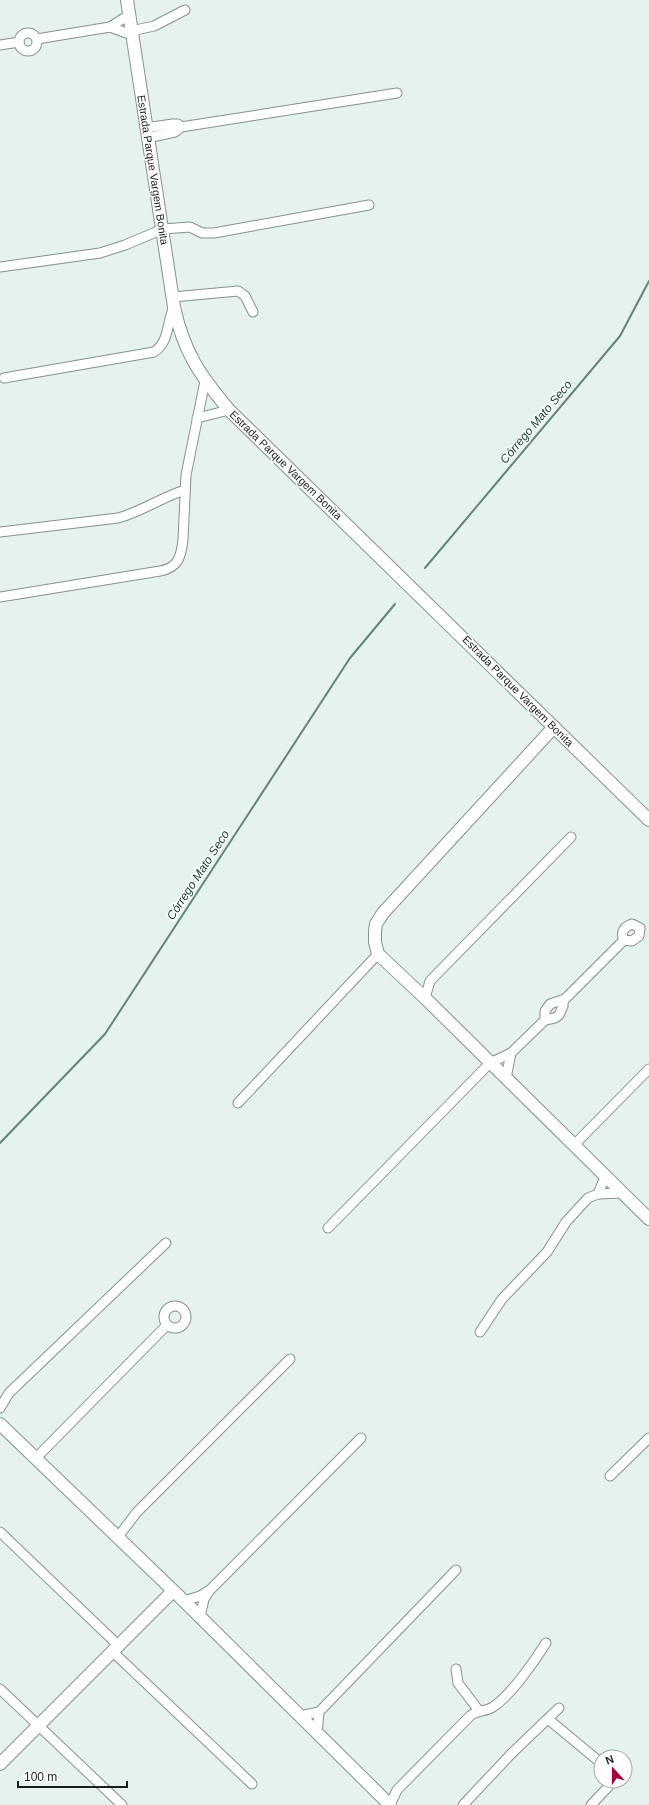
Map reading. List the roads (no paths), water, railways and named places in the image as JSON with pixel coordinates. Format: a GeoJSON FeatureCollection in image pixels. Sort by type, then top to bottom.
{"type":"FeatureCollection","features":[{"type":"Feature","properties":{"kind":"street","name":"Estrada Parque Vargem Bonita"},"geometry":{"type":"LineString","coordinates":[[126,0],[146,133],[163,229],[173,302],[179,330],[186,349],[205,381],[229,410],[649,820]]}},
{"type":"Feature","properties":{"kind":"street"},"geometry":{"type":"LineString","coordinates":[[110,27],[132,33],[160,23],[185,10]]}},
{"type":"Feature","properties":{"kind":"street"},"geometry":{"type":"LineString","coordinates":[[37,39],[110,27],[129,15]]}},
{"type":"Feature","properties":{"kind":"street"},"geometry":{"type":"LineString","coordinates":[[19,42],[24,34],[34,35],[37,39]]}},
{"type":"Feature","properties":{"kind":"street"},"geometry":{"type":"LineString","coordinates":[[19,42],[24,50],[29,50],[34,48],[37,44],[37,39]]}},
{"type":"Feature","properties":{"kind":"street"},"geometry":{"type":"LineString","coordinates":[[0,45],[19,42]]}},
{"type":"Feature","properties":{"kind":"street"},"geometry":{"type":"LineString","coordinates":[[146,133],[175,132],[182,127],[397,93]]}},
{"type":"Feature","properties":{"kind":"street"},"geometry":{"type":"LineString","coordinates":[[0,267],[100,253],[126,245],[163,229],[190,227],[202,232],[214,233],[369,205]]}},
{"type":"Feature","properties":{"kind":"street"},"geometry":{"type":"LineString","coordinates":[[4,378],[154,352],[164,344],[173,302],[238,291],[246,296],[253,312]]}},
{"type":"Feature","properties":{"kind":"street"},"geometry":{"type":"LineString","coordinates":[[0,597],[171,568],[179,560],[182,550],[185,490],[190,450],[205,381]]}},
{"type":"Feature","properties":{"kind":"street"},"geometry":{"type":"LineString","coordinates":[[197,418],[229,410]]}},
{"type":"Feature","properties":{"kind":"street"},"geometry":{"type":"LineString","coordinates":[[0,532],[118,518],[185,490]]}},
{"type":"Feature","properties":{"kind":"street"},"geometry":{"type":"LineString","coordinates":[[554,727],[383,913],[376,924],[375,942],[378,954],[425,998],[605,1177],[648,1217]]}},
{"type":"Feature","properties":{"kind":"street"},"geometry":{"type":"LineString","coordinates":[[425,998],[430,981],[571,837]]}},
{"type":"Feature","properties":{"kind":"street"},"geometry":{"type":"LineString","coordinates":[[545,1020],[547,1008],[554,1002],[562,1001],[624,940]]}},
{"type":"Feature","properties":{"kind":"street"},"geometry":{"type":"LineString","coordinates":[[238,1103],[378,954]]}},
{"type":"Feature","properties":{"kind":"street"},"geometry":{"type":"LineString","coordinates":[[412,986],[430,981]]}},
{"type":"Feature","properties":{"kind":"street"},"geometry":{"type":"LineString","coordinates":[[328,1228],[490,1063],[511,1053],[545,1020],[555,1018],[559,1015],[563,1006],[562,1001]]}},
{"type":"Feature","properties":{"kind":"street"},"geometry":{"type":"LineString","coordinates":[[506,1078],[511,1053]]}},
{"type":"Feature","properties":{"kind":"street"},"geometry":{"type":"LineString","coordinates":[[574,1145],[649,1069]]}},
{"type":"Feature","properties":{"kind":"street"},"geometry":{"type":"LineString","coordinates":[[598,1194],[605,1177]]}},
{"type":"Feature","properties":{"kind":"street"},"geometry":{"type":"LineString","coordinates":[[480,1332],[502,1299],[547,1252],[566,1222],[588,1198],[598,1194],[622,1193]]}},
{"type":"Feature","properties":{"kind":"street"},"geometry":{"type":"LineString","coordinates":[[0,1408],[10,1393],[166,1243]]}},
{"type":"Feature","properties":{"kind":"street"},"geometry":{"type":"LineString","coordinates":[[36,1458],[167,1325]]}},
{"type":"Feature","properties":{"kind":"street"},"geometry":{"type":"LineString","coordinates":[[118,1537],[137,1512],[290,1359]]}},
{"type":"Feature","properties":{"kind":"street"},"geometry":{"type":"LineString","coordinates":[[0,1424],[200,1616],[390,1805],[397,1790],[470,1716],[479,1711],[491,1708],[504,1697],[526,1672],[546,1643]]}},
{"type":"Feature","properties":{"kind":"street"},"geometry":{"type":"LineString","coordinates":[[200,1616],[204,1599],[210,1590],[361,1438]]}},
{"type":"Feature","properties":{"kind":"street"},"geometry":{"type":"LineString","coordinates":[[610,1476],[649,1438]]}},
{"type":"Feature","properties":{"kind":"street"},"geometry":{"type":"LineString","coordinates":[[0,1532],[252,1784]]}},
{"type":"Feature","properties":{"kind":"street"},"geometry":{"type":"LineString","coordinates":[[299,1716],[319,1712],[456,1570]]}},
{"type":"Feature","properties":{"kind":"street"},"geometry":{"type":"LineString","coordinates":[[184,1601],[200,1596],[210,1590]]}},
{"type":"Feature","properties":{"kind":"street"},"geometry":{"type":"LineString","coordinates":[[0,1764],[173,1591]]}},
{"type":"Feature","properties":{"kind":"street"},"geometry":{"type":"LineString","coordinates":[[456,1669],[458,1683],[479,1711]]}},
{"type":"Feature","properties":{"kind":"street"},"geometry":{"type":"LineString","coordinates":[[0,1689],[122,1805]]}},
{"type":"Feature","properties":{"kind":"street"},"geometry":{"type":"LineString","coordinates":[[463,1805],[512,1753],[559,1708]]}},
{"type":"Feature","properties":{"kind":"street"},"geometry":{"type":"LineString","coordinates":[[317,1734],[319,1712]]}},
{"type":"Feature","properties":{"kind":"street"},"geometry":{"type":"LineString","coordinates":[[548,1719],[593,1756]]}},
{"type":"Feature","properties":{"kind":"street"},"geometry":{"type":"LineString","coordinates":[[591,1805],[606,1789]]}},
{"type":"Feature","properties":{"kind":"street"},"geometry":{"type":"LineString","coordinates":[[381,1795],[397,1790]]}},
{"type":"Feature","properties":{"kind":"waterway","name":"Córrego Mato Seco"},"geometry":{"type":"LineString","coordinates":[[425,568],[620,336],[649,281]]}},
{"type":"Feature","properties":{"kind":"waterway","name":"Córrego Mato Seco"},"geometry":{"type":"LineString","coordinates":[[0,1143],[105,1034],[350,658],[395,604]]}}]}
